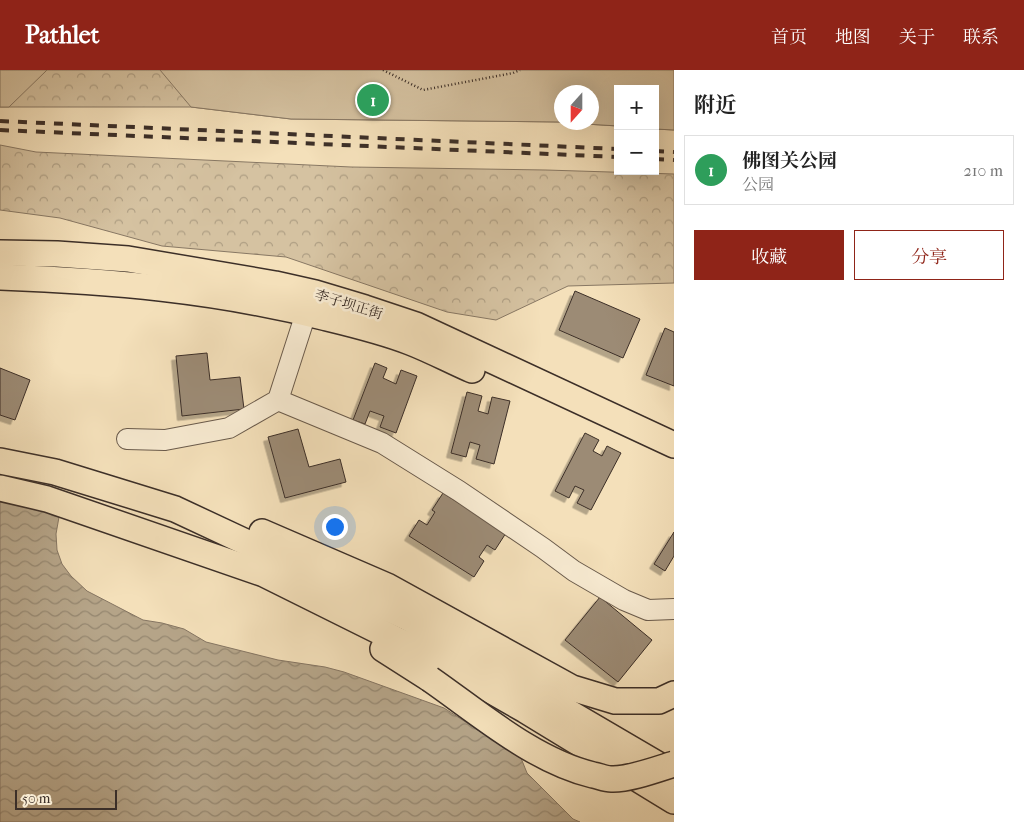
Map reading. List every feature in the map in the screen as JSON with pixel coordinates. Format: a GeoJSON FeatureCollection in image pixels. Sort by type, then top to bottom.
{"type":"FeatureCollection","features":[{"type":"Feature","properties":{"kind":"main road","name":"李子坝正街"},"geometry":{"type":"LineString","coordinates":[[0,252],[128,259],[275,284],[340,300],[416,325],[674,445]]}},
{"type":"Feature","properties":{"kind":"main road","name":"李子坝正街"},"geometry":{"type":"LineString","coordinates":[[0,277],[144,285],[198,292],[306,313],[359,326],[409,342],[674,462]]}},
{"type":"Feature","properties":{"kind":"main road"},"geometry":{"type":"LineString","coordinates":[[0,461],[55,472],[175,509],[267,534],[387,586],[572,688],[615,701],[659,701],[674,694]]}},
{"type":"Feature","properties":{"kind":"main road"},"geometry":{"type":"LineString","coordinates":[[0,488],[47,499],[264,574],[439,661],[525,710],[674,801]]}},
{"type":"Feature","properties":{"kind":"main road"},"geometry":{"type":"LineString","coordinates":[[175,509],[408,618],[674,774]]}},
{"type":"Feature","properties":{"kind":"main road"},"geometry":{"type":"LineString","coordinates":[[264,574],[430,679],[508,734],[544,756],[574,770],[612,779],[646,773],[674,764]]}},
{"type":"Feature","properties":{"kind":"street"},"geometry":{"type":"LineString","coordinates":[[127,439],[165,440],[229,428],[278,400],[306,313]]}},
{"type":"Feature","properties":{"kind":"street"},"geometry":{"type":"LineString","coordinates":[[278,400],[382,443],[459,491],[544,548],[574,571],[624,600],[648,610],[674,609]]}},
{"type":"Feature","properties":{"kind":"path"},"geometry":{"type":"LineString","coordinates":[[383,70],[423,90],[513,73],[520,70]]}},
{"type":"Feature","properties":{"kind":"green space"},"geometry":{"type":"Polygon","coordinates":[[[0,70],[674,70],[674,130],[659,129],[659,85],[614,85],[614,126],[599,125],[599,85],[554,85],[554,122],[291,119],[191,107],[0,107],[0,70]]]}},
{"type":"Feature","properties":{"kind":"green space"},"geometry":{"type":"Polygon","coordinates":[[[0,70],[47,70],[9,107],[0,107],[0,70]]]}},
{"type":"Feature","properties":{"kind":"green space"},"geometry":{"type":"Polygon","coordinates":[[[160,70],[674,70],[674,130],[659,129],[659,85],[614,85],[614,126],[599,125],[599,85],[554,85],[554,122],[291,119],[191,107],[160,70]]]}},
{"type":"Feature","properties":{"kind":"green space"},"geometry":{"type":"Polygon","coordinates":[[[0,145],[36,152],[351,167],[546,170],[614,172],[614,175],[674,174],[674,283],[568,286],[496,320],[447,312],[286,257],[162,246],[60,218],[0,210],[0,145]]]}},
{"type":"Feature","properties":{"kind":"water"},"geometry":{"type":"Polygon","coordinates":[[[0,487],[52,494],[59,517],[56,534],[57,550],[62,564],[71,576],[87,591],[143,620],[184,629],[206,642],[278,660],[325,667],[344,672],[444,708],[521,758],[527,773],[573,819],[580,822],[0,822],[0,487]]]}},
{"type":"Feature","properties":{"kind":"building"},"geometry":{"type":"Polygon","coordinates":[[[575,291],[640,319],[623,358],[559,330],[575,291]]]}},
{"type":"Feature","properties":{"kind":"building"},"geometry":{"type":"Polygon","coordinates":[[[665,328],[674,332],[674,386],[646,375],[665,328]]]}},
{"type":"Feature","properties":{"kind":"building"},"geometry":{"type":"Polygon","coordinates":[[[207,353],[210,380],[240,377],[244,409],[182,416],[176,356],[207,353]]]}},
{"type":"Feature","properties":{"kind":"building"},"geometry":{"type":"Polygon","coordinates":[[[375,363],[387,368],[383,378],[396,384],[401,370],[417,376],[396,433],[380,427],[384,416],[370,411],[365,424],[353,420],[375,363]]]}},
{"type":"Feature","properties":{"kind":"building"},"geometry":{"type":"Polygon","coordinates":[[[0,368],[30,380],[15,420],[0,415],[0,368]]]}},
{"type":"Feature","properties":{"kind":"building"},"geometry":{"type":"Polygon","coordinates":[[[467,392],[482,396],[478,411],[488,414],[492,397],[510,401],[494,464],[476,459],[480,445],[470,442],[466,457],[451,453],[467,392]]]}},
{"type":"Feature","properties":{"kind":"building"},"geometry":{"type":"Polygon","coordinates":[[[298,429],[309,467],[340,459],[346,482],[285,498],[268,437],[298,429]]]}},
{"type":"Feature","properties":{"kind":"building"},"geometry":{"type":"Polygon","coordinates":[[[585,433],[599,440],[593,451],[602,456],[607,446],[621,453],[591,510],[577,503],[584,490],[575,486],[569,498],[555,491],[585,433]]]}},
{"type":"Feature","properties":{"kind":"building"},"geometry":{"type":"Polygon","coordinates":[[[443,493],[506,533],[495,550],[487,545],[479,557],[484,561],[474,577],[409,536],[419,520],[427,525],[435,512],[432,510],[443,493]]]}},
{"type":"Feature","properties":{"kind":"building"},"geometry":{"type":"Polygon","coordinates":[[[674,532],[674,556],[665,571],[654,564],[674,532]]]}},
{"type":"Feature","properties":{"kind":"building"},"geometry":{"type":"Polygon","coordinates":[[[600,597],[652,640],[618,682],[565,640],[600,597]]]}},
{"type":"Feature","properties":{"kind":"railway"},"geometry":{"type":"LineString","coordinates":[[0,121],[614,149]]}},
{"type":"Feature","properties":{"kind":"railway"},"geometry":{"type":"LineString","coordinates":[[0,130],[614,157]]}},
{"type":"Feature","properties":{"kind":"railway"},"geometry":{"type":"LineString","coordinates":[[659,151],[674,152]]}},
{"type":"Feature","properties":{"kind":"railway"},"geometry":{"type":"LineString","coordinates":[[659,159],[674,160]]}},
{"type":"Feature","properties":{"kind":"place","name":"佛图关公园"},"geometry":{"type":"Point","coordinates":[373,100]}}]}
